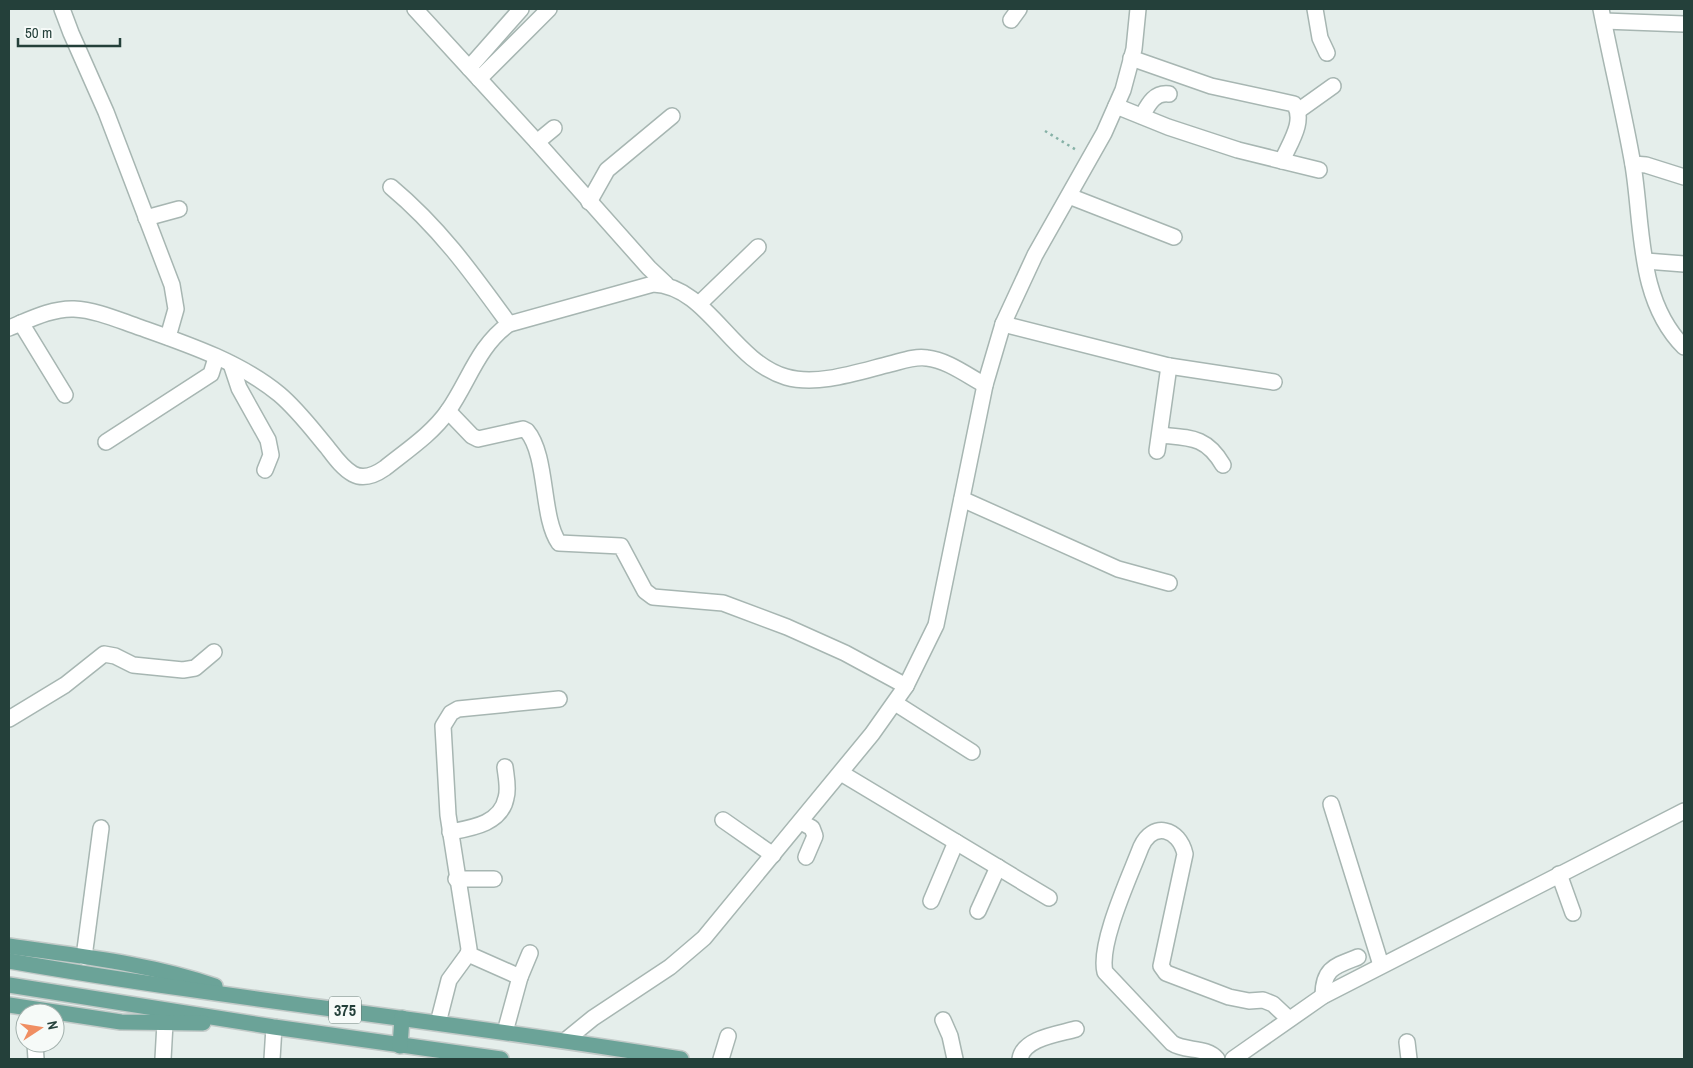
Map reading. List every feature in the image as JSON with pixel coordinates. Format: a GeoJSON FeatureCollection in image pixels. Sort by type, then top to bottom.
{"type":"FeatureCollection","features":[{"type":"Feature","properties":{"kind":"main road","name":"375"},"geometry":{"type":"LineString","coordinates":[[9,946],[84,957],[182,975],[247,997]]}},
{"type":"Feature","properties":{"kind":"main road","name":"375"},"geometry":{"type":"LineString","coordinates":[[9,961],[97,976],[566,1040],[681,1059]]}},
{"type":"Feature","properties":{"kind":"main road","name":"375"},"geometry":{"type":"LineString","coordinates":[[9,985],[460,1057],[501,1059]]}},
{"type":"Feature","properties":{"kind":"main road","name":"375"},"geometry":{"type":"LineString","coordinates":[[65,1015],[121,1022],[194,1024],[227,1020]]}},
{"type":"Feature","properties":{"kind":"main road"},"geometry":{"type":"LineString","coordinates":[[400,1046],[402,1018]]}},
{"type":"Feature","properties":{"kind":"street"},"geometry":{"type":"LineString","coordinates":[[62,9],[106,112],[174,295],[174,319],[168,337]]}},
{"type":"Feature","properties":{"kind":"street"},"geometry":{"type":"LineString","coordinates":[[415,9],[649,268],[666,284],[699,304],[741,350],[764,367],[798,380],[818,379],[853,374],[915,358],[928,358],[940,361],[985,385]]}},
{"type":"Feature","properties":{"kind":"street"},"geometry":{"type":"LineString","coordinates":[[474,73],[521,9]]}},
{"type":"Feature","properties":{"kind":"street"},"geometry":{"type":"LineString","coordinates":[[474,73],[549,9]]}},
{"type":"Feature","properties":{"kind":"street"},"geometry":{"type":"LineString","coordinates":[[566,1040],[593,1018],[670,967],[704,938],[801,822],[895,703],[906,686],[936,625],[985,385],[1003,324],[1035,255],[1090,157],[1123,90],[1131,58],[1138,9]]}},
{"type":"Feature","properties":{"kind":"street"},"geometry":{"type":"LineString","coordinates":[[1316,9],[1320,38],[1327,53]]}},
{"type":"Feature","properties":{"kind":"street"},"geometry":{"type":"LineString","coordinates":[[1684,24],[1602,15],[1633,164],[1646,261],[1656,308],[1684,347]]}},
{"type":"Feature","properties":{"kind":"street"},"geometry":{"type":"LineString","coordinates":[[1131,58],[1211,86],[1294,104],[1300,118],[1282,160]]}},
{"type":"Feature","properties":{"kind":"street"},"geometry":{"type":"LineString","coordinates":[[1298,111],[1333,86]]}},
{"type":"Feature","properties":{"kind":"street"},"geometry":{"type":"LineString","coordinates":[[1142,116],[1153,99],[1164,93],[1169,94]]}},
{"type":"Feature","properties":{"kind":"street"},"geometry":{"type":"LineString","coordinates":[[1116,106],[1197,137],[1318,170]]}},
{"type":"Feature","properties":{"kind":"street"},"geometry":{"type":"LineString","coordinates":[[589,202],[607,170],[672,116]]}},
{"type":"Feature","properties":{"kind":"street"},"geometry":{"type":"LineString","coordinates":[[537,142],[554,128]]}},
{"type":"Feature","properties":{"kind":"street"},"geometry":{"type":"LineString","coordinates":[[1633,164],[1646,165],[1684,177]]}},
{"type":"Feature","properties":{"kind":"street"},"geometry":{"type":"LineString","coordinates":[[391,187],[413,205],[447,240],[509,324]]}},
{"type":"Feature","properties":{"kind":"street"},"geometry":{"type":"LineString","coordinates":[[1069,196],[1174,237]]}},
{"type":"Feature","properties":{"kind":"street"},"geometry":{"type":"LineString","coordinates":[[146,218],[179,209]]}},
{"type":"Feature","properties":{"kind":"street"},"geometry":{"type":"LineString","coordinates":[[699,304],[758,247]]}},
{"type":"Feature","properties":{"kind":"street"},"geometry":{"type":"LineString","coordinates":[[1646,261],[1684,264]]}},
{"type":"Feature","properties":{"kind":"street"},"geometry":{"type":"LineString","coordinates":[[65,395],[15,325],[46,314],[72,309],[99,313],[168,337],[231,364],[256,378],[279,394],[300,415],[340,463],[354,474],[364,477],[375,475],[424,436],[448,411],[480,353],[499,331],[509,324],[635,287],[666,284]]}},
{"type":"Feature","properties":{"kind":"street"},"geometry":{"type":"LineString","coordinates":[[1003,324],[1169,366],[1274,382]]}},
{"type":"Feature","properties":{"kind":"street"},"geometry":{"type":"LineString","coordinates":[[106,442],[211,374],[216,358]]}},
{"type":"Feature","properties":{"kind":"street"},"geometry":{"type":"LineString","coordinates":[[231,364],[239,388],[268,440],[271,455],[265,470]]}},
{"type":"Feature","properties":{"kind":"street"},"geometry":{"type":"LineString","coordinates":[[1158,451],[1169,366]]}},
{"type":"Feature","properties":{"kind":"street"},"geometry":{"type":"LineString","coordinates":[[211,374],[239,388]]}},
{"type":"Feature","properties":{"kind":"street"},"geometry":{"type":"LineString","coordinates":[[448,411],[472,436],[478,439],[523,429],[528,431],[535,444],[552,524],[559,544],[621,546],[645,591],[653,597],[723,603],[845,653],[906,686]]}},
{"type":"Feature","properties":{"kind":"street"},"geometry":{"type":"LineString","coordinates":[[1160,435],[1199,440],[1211,447],[1223,465]]}},
{"type":"Feature","properties":{"kind":"street"},"geometry":{"type":"LineString","coordinates":[[962,499],[1118,569],[1169,584]]}},
{"type":"Feature","properties":{"kind":"street"},"geometry":{"type":"LineString","coordinates":[[9,719],[65,685],[104,654],[115,656],[133,665],[183,670],[195,668],[214,652]]}},
{"type":"Feature","properties":{"kind":"street"},"geometry":{"type":"LineString","coordinates":[[438,1023],[449,980],[468,954],[468,938],[456,879],[450,832],[443,726],[451,713],[458,709],[559,699]]}},
{"type":"Feature","properties":{"kind":"street"},"geometry":{"type":"LineString","coordinates":[[895,703],[972,752]]}},
{"type":"Feature","properties":{"kind":"street"},"geometry":{"type":"LineString","coordinates":[[450,832],[487,823],[504,805],[507,797],[505,767]]}},
{"type":"Feature","properties":{"kind":"street"},"geometry":{"type":"LineString","coordinates":[[841,772],[1049,898]]}},
{"type":"Feature","properties":{"kind":"street"},"geometry":{"type":"LineString","coordinates":[[1331,804],[1381,965]]}},
{"type":"Feature","properties":{"kind":"street"},"geometry":{"type":"LineString","coordinates":[[1233,1059],[1323,996],[1684,811]]}},
{"type":"Feature","properties":{"kind":"street"},"geometry":{"type":"LineString","coordinates":[[723,820],[773,855]]}},
{"type":"Feature","properties":{"kind":"street"},"geometry":{"type":"LineString","coordinates":[[801,822],[812,828],[815,836],[806,857]]}},
{"type":"Feature","properties":{"kind":"street"},"geometry":{"type":"LineString","coordinates":[[84,957],[101,828]]}},
{"type":"Feature","properties":{"kind":"street"},"geometry":{"type":"LineString","coordinates":[[1217,1059],[1208,1053],[1180,1048],[1172,1043],[1105,972],[1103,963],[1105,944],[1141,847],[1146,836],[1152,832],[1166,832],[1176,837],[1183,844],[1185,854],[1162,966],[1166,973],[1229,998],[1248,1001],[1263,1000],[1273,1004],[1289,1019]]}},
{"type":"Feature","properties":{"kind":"street"},"geometry":{"type":"LineString","coordinates":[[931,901],[956,842]]}},
{"type":"Feature","properties":{"kind":"street"},"geometry":{"type":"LineString","coordinates":[[978,911],[998,867]]}},
{"type":"Feature","properties":{"kind":"street"},"geometry":{"type":"LineString","coordinates":[[1559,874],[1573,913]]}},
{"type":"Feature","properties":{"kind":"street"},"geometry":{"type":"LineString","coordinates":[[456,879],[494,879]]}},
{"type":"Feature","properties":{"kind":"street"},"geometry":{"type":"LineString","coordinates":[[468,954],[520,977]]}},
{"type":"Feature","properties":{"kind":"street"},"geometry":{"type":"LineString","coordinates":[[505,1032],[520,977],[530,954]]}},
{"type":"Feature","properties":{"kind":"street"},"geometry":{"type":"LineString","coordinates":[[1323,996],[1323,981],[1334,966],[1358,957]]}},
{"type":"Feature","properties":{"kind":"street"},"geometry":{"type":"LineString","coordinates":[[943,1020],[950,1036],[955,1059]]}},
{"type":"Feature","properties":{"kind":"street"},"geometry":{"type":"LineString","coordinates":[[163,1059],[165,1023]]}},
{"type":"Feature","properties":{"kind":"street"},"geometry":{"type":"LineString","coordinates":[[272,1059],[274,1027]]}},
{"type":"Feature","properties":{"kind":"street"},"geometry":{"type":"LineString","coordinates":[[1020,1059],[1020,1054],[1028,1046],[1039,1040],[1076,1029]]}},
{"type":"Feature","properties":{"kind":"street"},"geometry":{"type":"LineString","coordinates":[[721,1059],[728,1036]]}},
{"type":"Feature","properties":{"kind":"street"},"geometry":{"type":"LineString","coordinates":[[1407,1042],[1409,1059]]}},
{"type":"Feature","properties":{"kind":"path"},"geometry":{"type":"LineString","coordinates":[[1045,131],[1090,157]]}}]}
